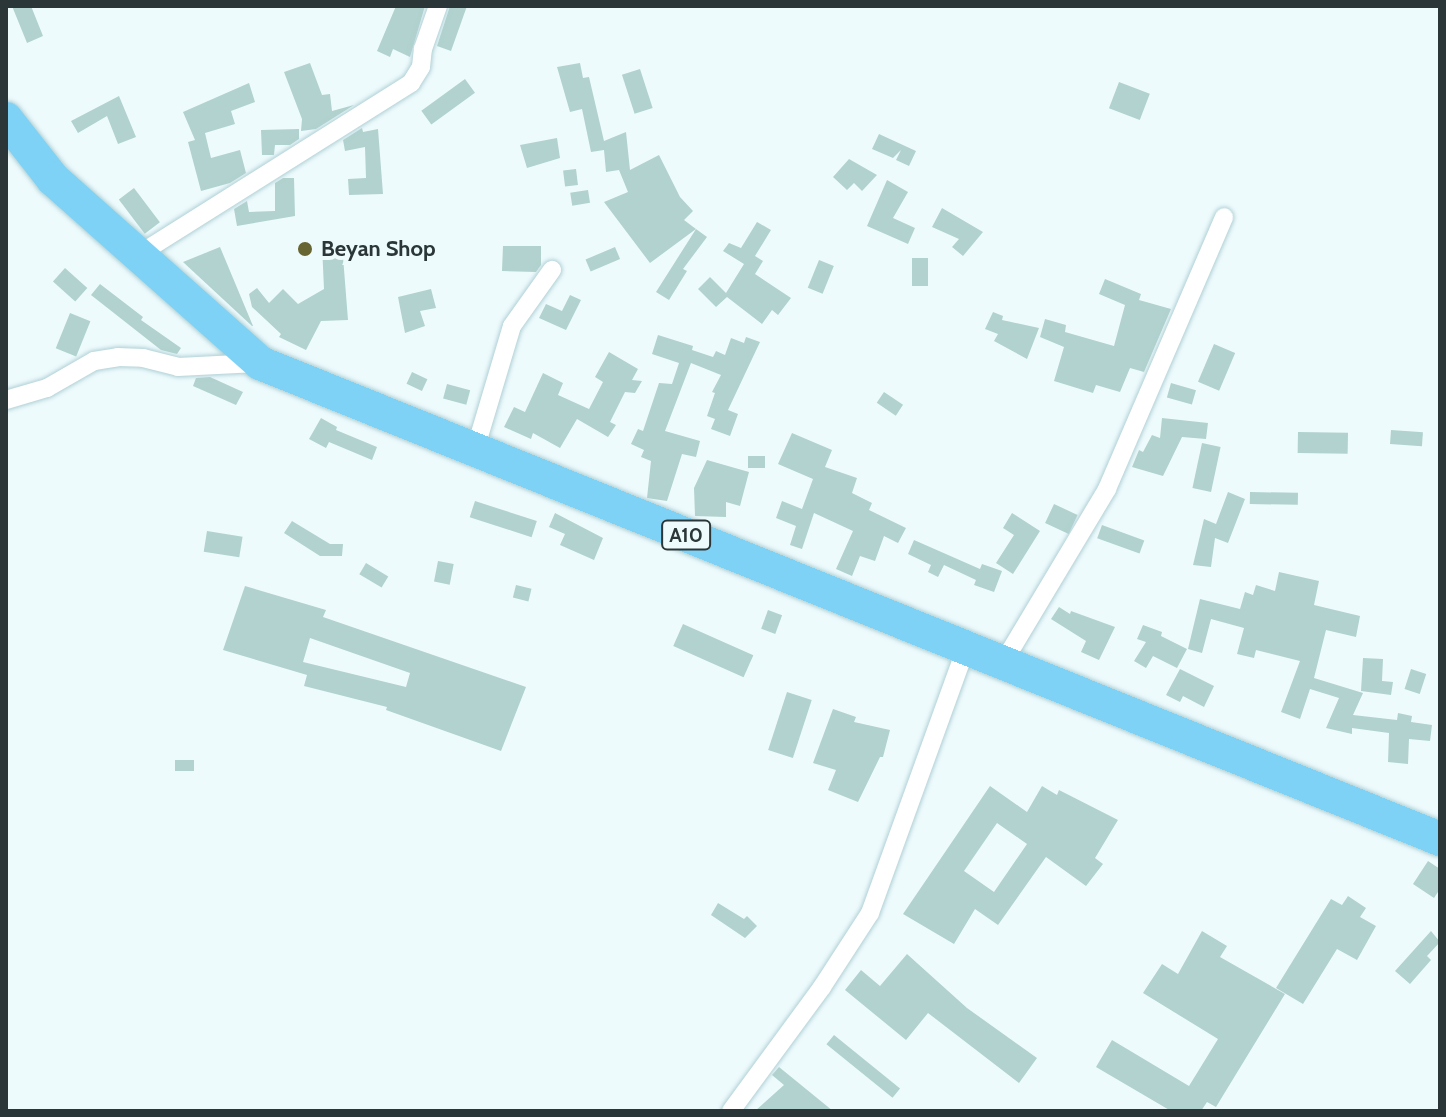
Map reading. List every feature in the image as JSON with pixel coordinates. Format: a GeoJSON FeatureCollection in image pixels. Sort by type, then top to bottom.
{"type":"FeatureCollection","features":[{"type":"Feature","properties":{"kind":"highway","name":"A10"},"geometry":{"type":"LineString","coordinates":[[6,119],[53,179],[260,363],[1440,839]]}},
{"type":"Feature","properties":{"kind":"street"},"geometry":{"type":"LineString","coordinates":[[138,255],[411,83],[421,67],[426,39],[438,6]]}},
{"type":"Feature","properties":{"kind":"street"},"geometry":{"type":"LineString","coordinates":[[1003,663],[1107,489],[1224,217]]}},
{"type":"Feature","properties":{"kind":"street"},"geometry":{"type":"LineString","coordinates":[[475,450],[512,326],[552,270]]}},
{"type":"Feature","properties":{"kind":"street"},"geometry":{"type":"LineString","coordinates":[[6,400],[47,388],[94,361],[118,357],[143,358],[178,367],[260,363]]}},
{"type":"Feature","properties":{"kind":"street"},"geometry":{"type":"LineString","coordinates":[[731,1111],[822,987],[870,913],[966,648]]}},
{"type":"Feature","properties":{"kind":"building"},"geometry":{"type":"Polygon","coordinates":[[[12,6],[31,6],[43,36],[27,43],[12,6]]]}},
{"type":"Feature","properties":{"kind":"building"},"geometry":{"type":"Polygon","coordinates":[[[396,6],[425,6],[410,57],[393,49],[390,57],[377,51],[396,6]]]}},
{"type":"Feature","properties":{"kind":"building"},"geometry":{"type":"Polygon","coordinates":[[[450,6],[467,6],[451,51],[437,46],[450,6]]]}},
{"type":"Feature","properties":{"kind":"building"},"geometry":{"type":"Polygon","coordinates":[[[310,63],[322,95],[330,94],[332,111],[354,105],[316,129],[301,131],[302,119],[284,72],[310,63]]]}},
{"type":"Feature","properties":{"kind":"building"},"geometry":{"type":"Polygon","coordinates":[[[580,63],[583,78],[589,77],[604,141],[626,132],[630,170],[659,155],[680,197],[693,211],[684,220],[696,229],[650,263],[604,202],[628,192],[619,170],[606,172],[604,150],[591,152],[582,109],[570,112],[557,67],[580,63]]]}},
{"type":"Feature","properties":{"kind":"building"},"geometry":{"type":"Polygon","coordinates":[[[640,69],[653,108],[635,114],[622,75],[640,69]]]}},
{"type":"Feature","properties":{"kind":"building"},"geometry":{"type":"Polygon","coordinates":[[[465,79],[475,93],[431,124],[421,111],[465,79]]]}},
{"type":"Feature","properties":{"kind":"building"},"geometry":{"type":"Polygon","coordinates":[[[1119,82],[1150,94],[1140,120],[1109,108],[1119,82]]]}},
{"type":"Feature","properties":{"kind":"building"},"geometry":{"type":"Polygon","coordinates":[[[249,83],[255,102],[231,111],[235,124],[205,133],[211,158],[240,150],[246,173],[230,183],[201,191],[188,142],[195,140],[183,112],[249,83]]]}},
{"type":"Feature","properties":{"kind":"building"},"geometry":{"type":"Polygon","coordinates":[[[119,96],[136,137],[118,144],[107,116],[78,133],[71,121],[119,96]]]}},
{"type":"Feature","properties":{"kind":"building"},"geometry":{"type":"Polygon","coordinates":[[[362,128],[363,132],[378,129],[383,194],[349,195],[348,179],[366,178],[365,147],[345,151],[343,140],[362,128]]]}},
{"type":"Feature","properties":{"kind":"building"},"geometry":{"type":"Polygon","coordinates":[[[299,129],[299,139],[290,145],[275,145],[274,155],[262,155],[261,130],[299,129]]]}},
{"type":"Feature","properties":{"kind":"building"},"geometry":{"type":"Polygon","coordinates":[[[879,134],[916,151],[909,166],[896,160],[901,150],[893,158],[872,149],[879,134]]]}},
{"type":"Feature","properties":{"kind":"building"},"geometry":{"type":"Polygon","coordinates":[[[557,138],[560,158],[527,168],[520,145],[557,138]]]}},
{"type":"Feature","properties":{"kind":"building"},"geometry":{"type":"Polygon","coordinates":[[[849,159],[877,175],[862,191],[854,183],[847,190],[833,177],[849,159]]]}},
{"type":"Feature","properties":{"kind":"building"},"geometry":{"type":"Polygon","coordinates":[[[576,169],[578,185],[565,186],[563,171],[576,169]]]}},
{"type":"Feature","properties":{"kind":"building"},"geometry":{"type":"Polygon","coordinates":[[[283,178],[294,178],[295,216],[237,226],[234,209],[247,201],[249,212],[275,211],[275,183],[283,178]]]}},
{"type":"Feature","properties":{"kind":"building"},"geometry":{"type":"Polygon","coordinates":[[[887,180],[908,192],[893,218],[915,228],[908,244],[867,226],[887,180]]]}},
{"type":"Feature","properties":{"kind":"building"},"geometry":{"type":"Polygon","coordinates":[[[134,188],[160,222],[145,234],[119,199],[134,188]]]}},
{"type":"Feature","properties":{"kind":"building"},"geometry":{"type":"Polygon","coordinates":[[[588,190],[590,203],[572,206],[570,193],[588,190]]]}},
{"type":"Feature","properties":{"kind":"building"},"geometry":{"type":"Polygon","coordinates":[[[942,208],[983,232],[963,256],[952,247],[959,239],[932,227],[942,208]]]}},
{"type":"Feature","properties":{"kind":"building"},"geometry":{"type":"Polygon","coordinates":[[[757,222],[771,230],[755,256],[763,261],[755,274],[791,298],[778,315],[772,310],[762,324],[727,297],[716,307],[698,289],[710,277],[726,293],[744,264],[723,251],[729,243],[741,248],[757,222]]]}},
{"type":"Feature","properties":{"kind":"building"},"geometry":{"type":"Polygon","coordinates":[[[696,229],[707,237],[683,269],[687,271],[669,300],[656,292],[696,229]]]}},
{"type":"Feature","properties":{"kind":"building"},"geometry":{"type":"Polygon","coordinates":[[[342,244],[348,320],[321,321],[306,350],[279,337],[281,334],[252,307],[249,294],[257,288],[269,303],[283,289],[298,304],[324,289],[322,245],[342,244]]]}},
{"type":"Feature","properties":{"kind":"building"},"geometry":{"type":"Polygon","coordinates":[[[503,246],[541,246],[541,265],[536,272],[502,271],[503,246]]]}},
{"type":"Feature","properties":{"kind":"building"},"geometry":{"type":"Polygon","coordinates":[[[220,247],[253,326],[183,262],[220,247]]]}},
{"type":"Feature","properties":{"kind":"building"},"geometry":{"type":"Polygon","coordinates":[[[615,247],[620,259],[591,271],[586,260],[615,247]]]}},
{"type":"Feature","properties":{"kind":"building"},"geometry":{"type":"Polygon","coordinates":[[[912,258],[928,258],[928,286],[912,286],[912,258]]]}},
{"type":"Feature","properties":{"kind":"building"},"geometry":{"type":"Polygon","coordinates":[[[819,260],[834,266],[823,294],[808,288],[819,260]]]}},
{"type":"Feature","properties":{"kind":"building"},"geometry":{"type":"Polygon","coordinates":[[[65,268],[87,288],[75,301],[53,281],[65,268]]]}},
{"type":"Feature","properties":{"kind":"building"},"geometry":{"type":"Polygon","coordinates":[[[1105,279],[1141,294],[1139,300],[1171,309],[1144,372],[1130,368],[1120,392],[1096,385],[1093,393],[1054,381],[1064,347],[1040,337],[1045,319],[1066,325],[1065,332],[1114,346],[1125,305],[1099,294],[1105,279]]]}},
{"type":"Feature","properties":{"kind":"building"},"geometry":{"type":"Polygon","coordinates":[[[100,284],[143,317],[141,320],[181,348],[177,354],[161,350],[91,295],[100,284]]]}},
{"type":"Feature","properties":{"kind":"building"},"geometry":{"type":"Polygon","coordinates":[[[431,289],[436,308],[420,311],[425,326],[405,333],[398,297],[431,289]]]}},
{"type":"Feature","properties":{"kind":"building"},"geometry":{"type":"Polygon","coordinates":[[[570,295],[581,300],[566,330],[539,318],[546,304],[562,311],[570,295]]]}},
{"type":"Feature","properties":{"kind":"building"},"geometry":{"type":"Polygon","coordinates":[[[993,312],[1003,316],[1002,320],[1039,328],[1027,359],[994,341],[998,334],[985,329],[993,312]]]}},
{"type":"Feature","properties":{"kind":"building"},"geometry":{"type":"Polygon","coordinates":[[[70,313],[90,321],[76,356],[56,348],[70,313]]]}},
{"type":"Feature","properties":{"kind":"building"},"geometry":{"type":"Polygon","coordinates":[[[658,335],[693,346],[692,350],[713,357],[716,351],[725,355],[731,338],[744,343],[746,337],[760,342],[728,410],[738,414],[730,436],[711,429],[715,419],[707,416],[715,393],[712,392],[721,375],[691,363],[665,431],[700,441],[696,457],[682,454],[667,501],[647,498],[651,461],[641,457],[644,450],[631,444],[638,429],[643,431],[659,383],[672,384],[679,363],[652,354],[658,335]]]}},
{"type":"Feature","properties":{"kind":"building"},"geometry":{"type":"Polygon","coordinates":[[[1214,344],[1235,353],[1219,391],[1198,382],[1214,344]]]}},
{"type":"Feature","properties":{"kind":"building"},"geometry":{"type":"Polygon","coordinates":[[[609,352],[638,369],[632,380],[642,381],[635,393],[625,392],[610,422],[616,425],[608,437],[577,419],[560,448],[533,433],[531,439],[504,427],[514,407],[525,412],[543,373],[563,383],[558,395],[589,409],[603,382],[595,377],[609,352]]]}},
{"type":"Feature","properties":{"kind":"building"},"geometry":{"type":"Polygon","coordinates":[[[412,372],[427,379],[422,391],[407,384],[412,372]]]}},
{"type":"Feature","properties":{"kind":"building"},"geometry":{"type":"Polygon","coordinates":[[[210,377],[243,392],[236,405],[193,386],[196,378],[210,377]]]}},
{"type":"Feature","properties":{"kind":"building"},"geometry":{"type":"Polygon","coordinates":[[[1171,383],[1196,390],[1192,405],[1167,397],[1171,383]]]}},
{"type":"Feature","properties":{"kind":"building"},"geometry":{"type":"Polygon","coordinates":[[[447,384],[470,390],[466,405],[443,398],[447,384]]]}},
{"type":"Feature","properties":{"kind":"building"},"geometry":{"type":"Polygon","coordinates":[[[884,392],[903,405],[896,416],[877,403],[884,392]]]}},
{"type":"Feature","properties":{"kind":"building"},"geometry":{"type":"Polygon","coordinates":[[[321,418],[337,427],[336,430],[377,447],[372,460],[329,442],[326,448],[309,439],[321,418]]]}},
{"type":"Feature","properties":{"kind":"building"},"geometry":{"type":"Polygon","coordinates":[[[1162,418],[1208,423],[1206,439],[1182,437],[1163,476],[1132,467],[1139,450],[1143,452],[1152,435],[1160,438],[1162,418]]]}},
{"type":"Feature","properties":{"kind":"building"},"geometry":{"type":"Polygon","coordinates":[[[1391,430],[1423,432],[1422,446],[1390,444],[1391,430]]]}},
{"type":"Feature","properties":{"kind":"building"},"geometry":{"type":"Polygon","coordinates":[[[1298,432],[1348,433],[1348,454],[1298,453],[1298,432]]]}},
{"type":"Feature","properties":{"kind":"building"},"geometry":{"type":"Polygon","coordinates":[[[792,433],[832,450],[825,467],[857,478],[852,493],[872,503],[869,510],[906,528],[898,543],[884,536],[875,561],[860,556],[852,576],[836,569],[853,531],[814,513],[802,549],[790,545],[796,526],[776,518],[782,501],[802,509],[813,479],[778,464],[792,433]]]}},
{"type":"Feature","properties":{"kind":"building"},"geometry":{"type":"Polygon","coordinates":[[[1202,443],[1221,447],[1211,492],[1192,488],[1202,443]]]}},
{"type":"Feature","properties":{"kind":"building"},"geometry":{"type":"Polygon","coordinates":[[[748,456],[765,456],[765,468],[748,468],[748,456]]]}},
{"type":"Feature","properties":{"kind":"building"},"geometry":{"type":"Polygon","coordinates":[[[707,460],[749,472],[740,506],[726,502],[726,517],[695,516],[694,488],[707,460]]]}},
{"type":"Feature","properties":{"kind":"building"},"geometry":{"type":"Polygon","coordinates":[[[1228,492],[1245,499],[1228,543],[1215,538],[1211,567],[1193,565],[1204,519],[1216,524],[1228,492]]]}},
{"type":"Feature","properties":{"kind":"building"},"geometry":{"type":"Polygon","coordinates":[[[1250,492],[1298,493],[1298,505],[1250,504],[1250,492]]]}},
{"type":"Feature","properties":{"kind":"building"},"geometry":{"type":"Polygon","coordinates":[[[475,501],[537,521],[532,537],[470,517],[475,501]]]}},
{"type":"Feature","properties":{"kind":"building"},"geometry":{"type":"Polygon","coordinates":[[[1054,504],[1078,515],[1069,534],[1045,523],[1054,504]]]}},
{"type":"Feature","properties":{"kind":"building"},"geometry":{"type":"Polygon","coordinates":[[[555,513],[603,538],[594,560],[560,545],[565,534],[549,527],[555,513]]]}},
{"type":"Feature","properties":{"kind":"building"},"geometry":{"type":"Polygon","coordinates":[[[1012,513],[1040,531],[1013,574],[996,563],[1014,535],[1003,528],[1012,513]]]}},
{"type":"Feature","properties":{"kind":"building"},"geometry":{"type":"Polygon","coordinates":[[[292,521],[330,544],[343,544],[342,556],[320,556],[284,533],[292,521]]]}},
{"type":"Feature","properties":{"kind":"building"},"geometry":{"type":"Polygon","coordinates":[[[1102,525],[1144,540],[1139,554],[1097,538],[1102,525]]]}},
{"type":"Feature","properties":{"kind":"building"},"geometry":{"type":"Polygon","coordinates":[[[207,531],[243,537],[239,557],[204,552],[207,531]]]}},
{"type":"Feature","properties":{"kind":"building"},"geometry":{"type":"Polygon","coordinates":[[[914,540],[980,569],[982,564],[1002,571],[994,592],[974,585],[976,580],[944,565],[938,577],[928,572],[931,565],[908,554],[914,540]]]}},
{"type":"Feature","properties":{"kind":"building"},"geometry":{"type":"Polygon","coordinates":[[[438,561],[454,564],[450,585],[434,582],[438,561]]]}},
{"type":"Feature","properties":{"kind":"building"},"geometry":{"type":"Polygon","coordinates":[[[366,563],[388,576],[382,588],[359,574],[366,563]]]}},
{"type":"Feature","properties":{"kind":"building"},"geometry":{"type":"Polygon","coordinates":[[[1279,572],[1319,581],[1314,605],[1360,616],[1356,637],[1326,630],[1314,678],[1363,693],[1353,715],[1397,720],[1398,713],[1412,716],[1411,722],[1432,725],[1430,741],[1409,739],[1408,764],[1388,762],[1389,733],[1352,728],[1352,734],[1326,728],[1339,698],[1310,689],[1300,719],[1281,712],[1300,661],[1256,650],[1254,658],[1237,654],[1244,628],[1211,619],[1202,653],[1188,649],[1200,599],[1240,609],[1245,592],[1253,595],[1256,585],[1275,591],[1279,572]]]}},
{"type":"Feature","properties":{"kind":"building"},"geometry":{"type":"Polygon","coordinates":[[[516,585],[532,589],[528,601],[513,598],[516,585]]]}},
{"type":"Feature","properties":{"kind":"building"},"geometry":{"type":"Polygon","coordinates":[[[245,586],[326,610],[323,617],[526,687],[501,751],[386,710],[387,707],[304,686],[307,675],[223,650],[245,586]],[[310,638],[303,662],[406,687],[410,673],[310,638]]]}},
{"type":"Feature","properties":{"kind":"building"},"geometry":{"type":"Polygon","coordinates":[[[1059,607],[1070,614],[1071,611],[1115,627],[1099,660],[1081,652],[1086,641],[1051,619],[1059,607]]]}},
{"type":"Feature","properties":{"kind":"building"},"geometry":{"type":"Polygon","coordinates":[[[768,610],[782,615],[775,634],[761,629],[768,610]]]}},
{"type":"Feature","properties":{"kind":"building"},"geometry":{"type":"Polygon","coordinates":[[[683,624],[753,655],[744,677],[673,646],[683,624]]]}},
{"type":"Feature","properties":{"kind":"building"},"geometry":{"type":"Polygon","coordinates":[[[1143,625],[1162,632],[1161,636],[1187,649],[1177,668],[1153,656],[1146,668],[1134,661],[1146,642],[1137,639],[1143,625]]]}},
{"type":"Feature","properties":{"kind":"building"},"geometry":{"type":"Polygon","coordinates":[[[1363,658],[1383,659],[1382,681],[1393,682],[1391,695],[1361,691],[1363,658]]]}},
{"type":"Feature","properties":{"kind":"building"},"geometry":{"type":"Polygon","coordinates":[[[1180,669],[1214,686],[1204,707],[1183,696],[1180,702],[1166,695],[1180,669]]]}},
{"type":"Feature","properties":{"kind":"building"},"geometry":{"type":"Polygon","coordinates":[[[1411,669],[1426,674],[1420,694],[1405,689],[1411,669]]]}},
{"type":"Feature","properties":{"kind":"building"},"geometry":{"type":"Polygon","coordinates":[[[787,692],[812,700],[793,758],[768,750],[787,692]]]}},
{"type":"Feature","properties":{"kind":"building"},"geometry":{"type":"Polygon","coordinates":[[[833,709],[856,717],[854,722],[890,730],[883,757],[880,757],[858,802],[828,790],[836,770],[813,763],[833,709]]]}},
{"type":"Feature","properties":{"kind":"building"},"geometry":{"type":"Polygon","coordinates":[[[175,760],[194,760],[194,771],[175,771],[175,760]]]}},
{"type":"Feature","properties":{"kind":"building"},"geometry":{"type":"Polygon","coordinates":[[[990,786],[1027,812],[1042,786],[1057,795],[1059,790],[1118,820],[1095,858],[1103,864],[1086,886],[1046,857],[998,925],[975,909],[954,944],[903,914],[990,786]],[[997,823],[964,871],[994,892],[1027,844],[997,823]]]}},
{"type":"Feature","properties":{"kind":"building"},"geometry":{"type":"Polygon","coordinates":[[[1428,861],[1440,869],[1440,889],[1434,898],[1413,884],[1428,861]]]}},
{"type":"Feature","properties":{"kind":"building"},"geometry":{"type":"Polygon","coordinates":[[[1348,896],[1366,908],[1360,917],[1376,926],[1357,960],[1337,949],[1303,1004],[1276,988],[1331,899],[1342,905],[1348,896]]]}},
{"type":"Feature","properties":{"kind":"building"},"geometry":{"type":"Polygon","coordinates":[[[718,903],[744,919],[747,916],[757,926],[745,938],[711,915],[718,903]]]}},
{"type":"Feature","properties":{"kind":"building"},"geometry":{"type":"Polygon","coordinates":[[[1202,931],[1227,946],[1220,957],[1285,994],[1216,1107],[1207,1102],[1201,1111],[1171,1111],[1096,1067],[1112,1040],[1189,1086],[1218,1039],[1143,993],[1162,964],[1178,974],[1202,931]]]}},
{"type":"Feature","properties":{"kind":"building"},"geometry":{"type":"Polygon","coordinates":[[[1431,931],[1440,942],[1427,956],[1431,960],[1410,984],[1395,971],[1431,931]]]}},
{"type":"Feature","properties":{"kind":"building"},"geometry":{"type":"Polygon","coordinates":[[[907,954],[967,1008],[1037,1058],[1019,1083],[928,1013],[906,1040],[845,990],[861,970],[880,986],[907,954]]]}},
{"type":"Feature","properties":{"kind":"building"},"geometry":{"type":"Polygon","coordinates":[[[834,1035],[900,1088],[893,1098],[826,1044],[834,1035]]]}},
{"type":"Feature","properties":{"kind":"building"},"geometry":{"type":"Polygon","coordinates":[[[779,1067],[833,1111],[755,1111],[784,1085],[772,1075],[779,1067]]]}},
{"type":"Feature","properties":{"kind":"place","name":"Beyan Shop"},"geometry":{"type":"Point","coordinates":[305,249]}}]}
